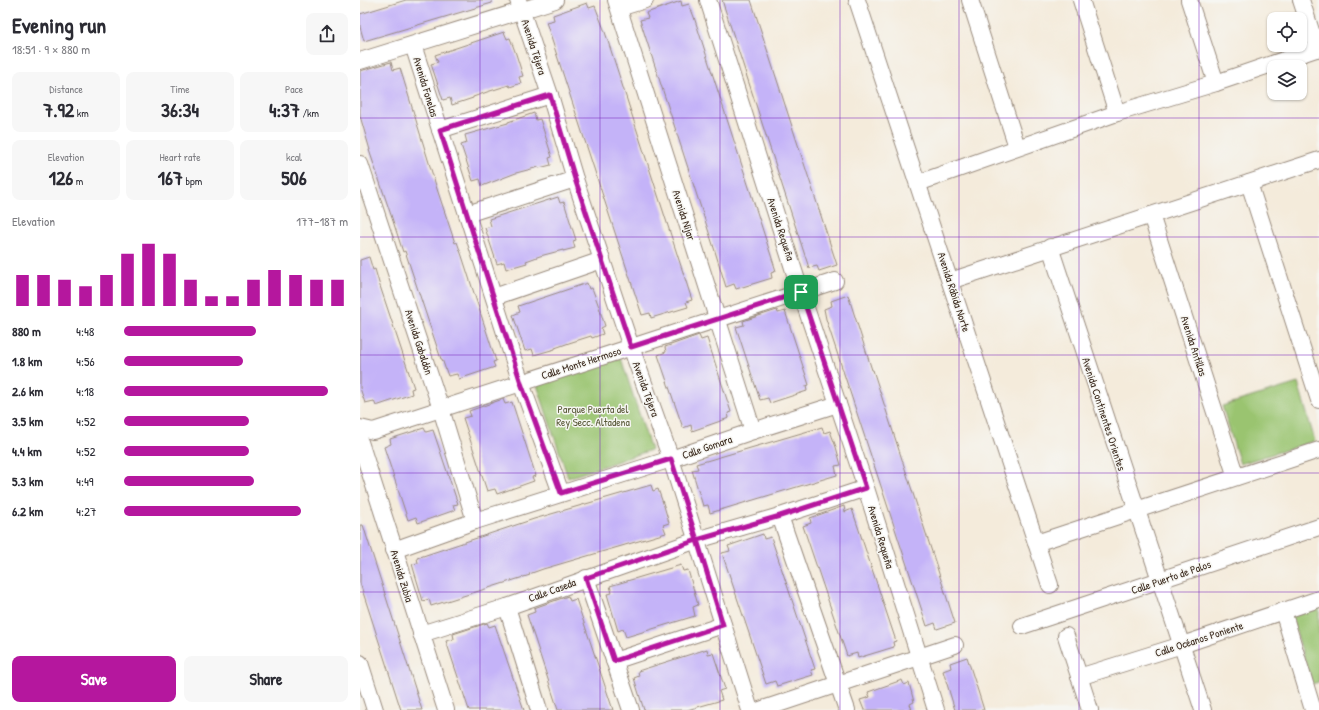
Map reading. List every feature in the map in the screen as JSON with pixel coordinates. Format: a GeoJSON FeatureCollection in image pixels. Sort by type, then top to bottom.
{"type":"FeatureCollection","features":[{"type":"Feature","properties":{"kind":"street"},"geometry":{"type":"LineString","coordinates":[[360,61],[413,45],[520,5],[556,0]]}},
{"type":"Feature","properties":{"kind":"street"},"geometry":{"type":"LineString","coordinates":[[617,4],[645,0]]}},
{"type":"Feature","properties":{"kind":"street","name":"Avenida Requeña"},"geometry":{"type":"LineString","coordinates":[[708,0],[801,292],[866,488],[918,657],[936,710]]}},
{"type":"Feature","properties":{"kind":"street","name":"Avenida Rábida Norte"},"geometry":{"type":"LineString","coordinates":[[857,0],[1050,585]]}},
{"type":"Feature","properties":{"kind":"street"},"geometry":{"type":"LineString","coordinates":[[970,0],[1017,147]]}},
{"type":"Feature","properties":{"kind":"street"},"geometry":{"type":"LineString","coordinates":[[1081,0],[1117,113]]}},
{"type":"Feature","properties":{"kind":"street"},"geometry":{"type":"LineString","coordinates":[[1189,0],[1216,83]]}},
{"type":"Feature","properties":{"kind":"street"},"geometry":{"type":"LineString","coordinates":[[918,183],[1117,113],[1216,83],[1318,49],[1301,0]]}},
{"type":"Feature","properties":{"kind":"street","name":"Avenida Nijar"},"geometry":{"type":"LineString","coordinates":[[617,4],[753,431]]}},
{"type":"Feature","properties":{"kind":"street","name":"Avenida Téjera"},"geometry":{"type":"LineString","coordinates":[[520,5],[550,95],[575,179],[631,347],[671,459],[750,710]]}},
{"type":"Feature","properties":{"kind":"street","name":"Avenida Fonelas"},"geometry":{"type":"LineString","coordinates":[[413,45],[521,383],[561,493]]}},
{"type":"Feature","properties":{"kind":"street"},"geometry":{"type":"LineString","coordinates":[[440,130],[550,95]]}},
{"type":"Feature","properties":{"kind":"street"},"geometry":{"type":"LineString","coordinates":[[950,281],[1319,160]]}},
{"type":"Feature","properties":{"kind":"street","name":"Avenida Gabaldón"},"geometry":{"type":"LineString","coordinates":[[360,164],[441,409],[475,521]]}},
{"type":"Feature","properties":{"kind":"street"},"geometry":{"type":"LineString","coordinates":[[467,214],[575,179]]}},
{"type":"Feature","properties":{"kind":"street"},"geometry":{"type":"LineString","coordinates":[[1249,182],[1319,400]]}},
{"type":"Feature","properties":{"kind":"street","name":"Avenida Antillas"},"geometry":{"type":"LineString","coordinates":[[1151,215],[1236,477]]}},
{"type":"Feature","properties":{"kind":"street","name":"Avenida Continentes Orientes"},"geometry":{"type":"LineString","coordinates":[[1050,247],[1203,710]]}},
{"type":"Feature","properties":{"kind":"street"},"geometry":{"type":"LineString","coordinates":[[494,297],[602,260]]}},
{"type":"Feature","properties":{"kind":"street","name":"Calle Monte Hermoso"},"geometry":{"type":"LineString","coordinates":[[360,443],[366,430],[441,409],[836,281]]}},
{"type":"Feature","properties":{"kind":"street","name":"Calle Gomara"},"geometry":{"type":"LineString","coordinates":[[394,550],[475,521],[838,404]]}},
{"type":"Feature","properties":{"kind":"street","name":"Avenida Zubia"},"geometry":{"type":"LineString","coordinates":[[360,443],[420,634],[446,710]]}},
{"type":"Feature","properties":{"kind":"street"},"geometry":{"type":"LineString","coordinates":[[1036,543],[1319,450]]}},
{"type":"Feature","properties":{"kind":"street","name":"Calle Caseda"},"geometry":{"type":"LineString","coordinates":[[420,634],[506,607],[697,540],[780,516],[866,488]]}},
{"type":"Feature","properties":{"kind":"street"},"geometry":{"type":"LineString","coordinates":[[780,516],[839,683],[847,710]]}},
{"type":"Feature","properties":{"kind":"street","name":"Calle Puerto de Palos"},"geometry":{"type":"LineString","coordinates":[[1022,626],[1319,527]]}},
{"type":"Feature","properties":{"kind":"street"},"geometry":{"type":"LineString","coordinates":[[586,578],[631,710]]}},
{"type":"Feature","properties":{"kind":"street","name":"Calle Océanos Poniente"},"geometry":{"type":"LineString","coordinates":[[1079,677],[1182,645],[1319,599]]}},
{"type":"Feature","properties":{"kind":"street"},"geometry":{"type":"LineString","coordinates":[[506,607],[539,710]]}},
{"type":"Feature","properties":{"kind":"street"},"geometry":{"type":"LineString","coordinates":[[1283,611],[1313,710]]}},
{"type":"Feature","properties":{"kind":"street"},"geometry":{"type":"LineString","coordinates":[[614,661],[723,625]]}},
{"type":"Feature","properties":{"kind":"street"},"geometry":{"type":"LineString","coordinates":[[1066,636],[1090,710]]}},
{"type":"Feature","properties":{"kind":"street"},"geometry":{"type":"LineString","coordinates":[[760,710],[955,645]]}},
{"type":"Feature","properties":{"kind":"street"},"geometry":{"type":"LineString","coordinates":[[360,664],[375,710]]}},
{"type":"Feature","properties":{"kind":"green space","name":"Parque Puerta del Rey Secc. Altadena"},"geometry":{"type":"Polygon","coordinates":[[[621,358],[651,450],[568,478],[537,385],[621,358]]]}},
{"type":"Feature","properties":{"kind":"green space"},"geometry":{"type":"Polygon","coordinates":[[[1298,383],[1315,441],[1240,464],[1222,406],[1298,383]]]}},
{"type":"Feature","properties":{"kind":"green space"},"geometry":{"type":"Polygon","coordinates":[[[1319,606],[1319,682],[1312,684],[1291,615],[1319,606]]]}},
{"type":"Feature","properties":{"kind":"building"},"geometry":{"type":"Polygon","coordinates":[[[406,0],[492,0],[492,3],[364,41],[360,27],[360,14],[406,0]]]}},
{"type":"Feature","properties":{"kind":"building"},"geometry":{"type":"Polygon","coordinates":[[[722,0],[751,0],[837,265],[819,271],[817,266],[809,268],[722,0]]]}},
{"type":"Feature","properties":{"kind":"building"},"geometry":{"type":"Polygon","coordinates":[[[681,1],[682,6],[689,4],[694,17],[776,271],[771,273],[772,278],[736,289],[734,284],[726,287],[640,20],[648,18],[646,13],[681,1]]]}},
{"type":"Feature","properties":{"kind":"building"},"geometry":{"type":"Polygon","coordinates":[[[587,3],[589,8],[595,6],[605,32],[692,300],[686,302],[688,307],[651,318],[650,313],[642,315],[546,22],[554,20],[553,15],[587,3]]]}},
{"type":"Feature","properties":{"kind":"building"},"geometry":{"type":"Polygon","coordinates":[[[504,32],[507,39],[510,38],[516,54],[523,76],[519,77],[521,83],[487,92],[452,105],[450,98],[443,100],[431,64],[438,62],[435,55],[504,32]]]}},
{"type":"Feature","properties":{"kind":"building"},"geometry":{"type":"Polygon","coordinates":[[[391,62],[393,70],[400,68],[437,189],[455,243],[457,242],[462,256],[496,361],[493,362],[495,367],[459,379],[457,374],[448,376],[441,359],[369,150],[360,116],[360,71],[391,62]]]}},
{"type":"Feature","properties":{"kind":"building"},"geometry":{"type":"Polygon","coordinates":[[[534,113],[536,120],[540,119],[552,157],[549,158],[551,165],[516,173],[482,186],[480,179],[473,181],[461,145],[467,143],[465,135],[508,123],[534,113]]]}},
{"type":"Feature","properties":{"kind":"building"},"geometry":{"type":"Polygon","coordinates":[[[558,197],[560,203],[564,202],[576,240],[573,241],[575,248],[540,256],[526,261],[527,263],[506,269],[504,262],[497,264],[485,228],[491,226],[489,219],[558,197]]]}},
{"type":"Feature","properties":{"kind":"building"},"geometry":{"type":"Polygon","coordinates":[[[369,257],[373,270],[375,269],[414,388],[411,389],[412,394],[376,406],[374,401],[365,403],[360,388],[360,260],[369,257]]]}},
{"type":"Feature","properties":{"kind":"building"},"geometry":{"type":"Polygon","coordinates":[[[587,283],[589,289],[592,288],[605,326],[601,328],[603,334],[592,338],[591,336],[534,355],[532,349],[525,351],[513,315],[520,312],[518,306],[587,283]]]}},
{"type":"Feature","properties":{"kind":"building"},"geometry":{"type":"Polygon","coordinates":[[[848,295],[955,623],[937,629],[935,623],[927,626],[826,319],[824,309],[832,306],[831,301],[848,295]]]}},
{"type":"Feature","properties":{"kind":"building"},"geometry":{"type":"Polygon","coordinates":[[[777,310],[778,313],[785,311],[809,385],[806,386],[807,391],[770,403],[768,398],[760,400],[736,327],[744,325],[743,321],[777,310]]]}},
{"type":"Feature","properties":{"kind":"building"},"geometry":{"type":"Polygon","coordinates":[[[699,335],[701,340],[707,338],[731,412],[728,413],[729,418],[692,431],[691,425],[683,428],[658,355],[666,352],[665,347],[699,335]]]}},
{"type":"Feature","properties":{"kind":"building"},"geometry":{"type":"Polygon","coordinates":[[[503,399],[505,404],[512,402],[536,476],[532,477],[534,481],[497,494],[495,489],[487,491],[463,418],[471,416],[469,411],[503,399]]]}},
{"type":"Feature","properties":{"kind":"building"},"geometry":{"type":"Polygon","coordinates":[[[822,427],[824,433],[830,431],[836,447],[841,465],[835,466],[837,475],[710,513],[708,505],[703,506],[692,470],[698,469],[696,464],[822,427]]]}},
{"type":"Feature","properties":{"kind":"building"},"geometry":{"type":"Polygon","coordinates":[[[424,428],[426,432],[433,430],[458,504],[453,505],[455,510],[418,523],[416,517],[408,520],[384,447],[391,444],[390,439],[424,428]]]}},
{"type":"Feature","properties":{"kind":"building"},"geometry":{"type":"Polygon","coordinates":[[[651,485],[653,491],[658,489],[664,506],[669,523],[663,525],[666,533],[543,569],[529,574],[530,575],[431,606],[429,599],[423,601],[412,564],[418,563],[417,558],[534,519],[651,485]]]}},
{"type":"Feature","properties":{"kind":"building"},"geometry":{"type":"Polygon","coordinates":[[[844,506],[845,512],[852,509],[896,641],[893,642],[894,647],[858,658],[857,653],[847,656],[803,526],[811,523],[810,518],[844,506]]]}},
{"type":"Feature","properties":{"kind":"building"},"geometry":{"type":"Polygon","coordinates":[[[360,525],[363,525],[422,710],[401,710],[360,583],[360,525]]]}},
{"type":"Feature","properties":{"kind":"building"},"geometry":{"type":"Polygon","coordinates":[[[763,534],[764,539],[771,537],[815,669],[811,670],[813,675],[777,686],[775,681],[766,684],[722,553],[730,551],[728,546],[763,534]]]}},
{"type":"Feature","properties":{"kind":"building"},"geometry":{"type":"Polygon","coordinates":[[[681,565],[683,571],[688,570],[698,605],[693,607],[695,616],[626,637],[623,629],[618,631],[607,594],[612,593],[610,586],[681,565]]]}},
{"type":"Feature","properties":{"kind":"building"},"geometry":{"type":"Polygon","coordinates":[[[568,596],[570,601],[576,599],[613,710],[558,710],[527,615],[535,612],[534,608],[568,596]]]}},
{"type":"Feature","properties":{"kind":"building"},"geometry":{"type":"Polygon","coordinates":[[[487,623],[489,627],[495,625],[524,710],[469,710],[446,641],[454,639],[453,634],[487,623]]]}},
{"type":"Feature","properties":{"kind":"building"},"geometry":{"type":"Polygon","coordinates":[[[707,649],[708,654],[713,653],[725,689],[719,691],[722,700],[687,710],[644,710],[634,678],[639,676],[638,671],[707,649]]]}},
{"type":"Feature","properties":{"kind":"building"},"geometry":{"type":"Polygon","coordinates":[[[967,657],[984,710],[955,710],[943,671],[951,668],[950,663],[967,657]]]}},
{"type":"Feature","properties":{"kind":"building"},"geometry":{"type":"Polygon","coordinates":[[[902,680],[904,685],[909,683],[914,702],[910,704],[912,710],[864,710],[860,700],[870,697],[868,692],[902,680]]]}},
{"type":"Feature","properties":{"kind":"route"},"geometry":{"type":"LineString","coordinates":[[801,292],[631,347],[575,179],[550,95],[440,130],[521,383],[561,493],[671,459],[697,540],[586,578],[614,661],[723,625],[697,540],[780,516],[866,488],[801,292]]}}]}
